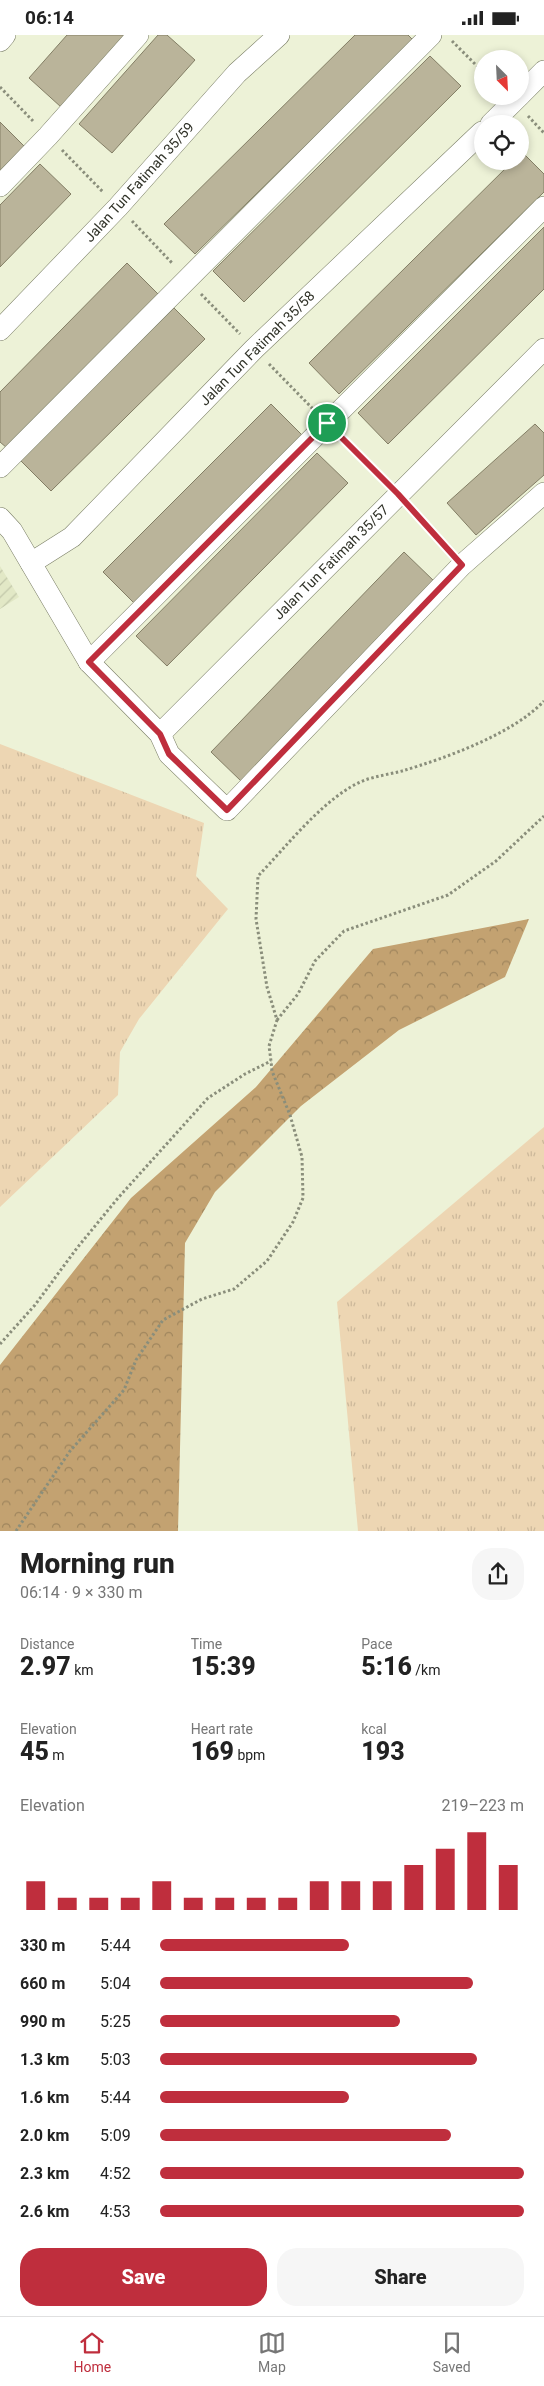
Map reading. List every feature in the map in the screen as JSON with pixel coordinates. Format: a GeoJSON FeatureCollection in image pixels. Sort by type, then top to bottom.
{"type":"FeatureCollection","features":[{"type":"Feature","properties":{"kind":"street"},"geometry":{"type":"LineString","coordinates":[[0,41],[5,35]]}},
{"type":"Feature","properties":{"kind":"street"},"geometry":{"type":"LineString","coordinates":[[0,185],[48,136],[138,35]]}},
{"type":"Feature","properties":{"kind":"street","name":"Jalan Tun Fatimah 35/59"},"geometry":{"type":"LineString","coordinates":[[0,331],[118,207],[237,73],[279,35]]}},
{"type":"Feature","properties":{"kind":"street"},"geometry":{"type":"LineString","coordinates":[[0,467],[431,35]]}},
{"type":"Feature","properties":{"kind":"street"},"geometry":{"type":"LineString","coordinates":[[529,87],[544,71]]}},
{"type":"Feature","properties":{"kind":"street"},"geometry":{"type":"LineString","coordinates":[[500,115],[511,105]]}},
{"type":"Feature","properties":{"kind":"street","name":"Jalan Tun Fatimah 35/58"},"geometry":{"type":"LineString","coordinates":[[31,563],[72,537],[254,349],[474,140]]}},
{"type":"Feature","properties":{"kind":"street"},"geometry":{"type":"LineString","coordinates":[[89,662],[544,207]]}},
{"type":"Feature","properties":{"kind":"street","name":"Jalan Tun Fatimah 35/57"},"geometry":{"type":"LineString","coordinates":[[160,734],[544,349]]}},
{"type":"Feature","properties":{"kind":"street"},"geometry":{"type":"LineString","coordinates":[[0,518],[12,531],[89,662],[160,734],[169,754],[227,810],[462,565],[544,493]]}},
{"type":"Feature","properties":{"kind":"path"},"geometry":{"type":"LineString","coordinates":[[446,35],[474,63]]}},
{"type":"Feature","properties":{"kind":"path"},"geometry":{"type":"LineString","coordinates":[[254,349],[398,494],[462,565]]}},
{"type":"Feature","properties":{"kind":"path"},"geometry":{"type":"LineString","coordinates":[[277,1020],[267,987],[256,919],[258,876],[326,805],[364,780],[403,771],[472,747],[533,712],[544,701]]}},
{"type":"Feature","properties":{"kind":"path"},"geometry":{"type":"LineString","coordinates":[[16,1531],[70,1451],[124,1389],[136,1360],[163,1320],[202,1299],[234,1289],[267,1261],[293,1222],[303,1198],[302,1157],[290,1115],[272,1071],[269,1046],[277,1020],[298,994],[315,961],[344,931],[448,895],[496,861],[544,815]]}},
{"type":"Feature","properties":{"kind":"path"},"geometry":{"type":"LineString","coordinates":[[0,1344],[35,1305],[77,1248],[118,1198],[208,1098],[245,1074],[271,1061]]}},
{"type":"Feature","properties":{"kind":"shaded area"},"geometry":{"type":"Polygon","coordinates":[[[0,566],[19,597],[0,609],[0,566]]]}},
{"type":"Feature","properties":{"kind":"green space"},"geometry":{"type":"Polygon","coordinates":[[[0,744],[204,823],[196,876],[228,909],[139,1019],[120,1052],[118,1095],[0,1207],[0,744]]]}},
{"type":"Feature","properties":{"kind":"green space"},"geometry":{"type":"Polygon","coordinates":[[[529,919],[505,977],[399,1030],[301,1106],[215,1192],[185,1243],[178,1531],[0,1531],[0,1365],[131,1198],[256,1087],[373,949],[529,919]]]}},
{"type":"Feature","properties":{"kind":"green space"},"geometry":{"type":"Polygon","coordinates":[[[544,1127],[544,1531],[358,1531],[337,1302],[544,1127]]]}},
{"type":"Feature","properties":{"kind":"building"},"geometry":{"type":"Polygon","coordinates":[[[67,35],[126,35],[61,107],[29,78],[67,35]]]}},
{"type":"Feature","properties":{"kind":"building"},"geometry":{"type":"Polygon","coordinates":[[[158,35],[167,35],[195,60],[112,153],[79,124],[158,35]]]}},
{"type":"Feature","properties":{"kind":"building"},"geometry":{"type":"Polygon","coordinates":[[[355,35],[408,35],[413,40],[195,254],[164,224],[355,35]]]}},
{"type":"Feature","properties":{"kind":"building"},"geometry":{"type":"Polygon","coordinates":[[[430,56],[461,86],[244,302],[213,271],[430,56]]]}},
{"type":"Feature","properties":{"kind":"building"},"geometry":{"type":"Polygon","coordinates":[[[0,122],[24,146],[0,171],[0,122]]]}},
{"type":"Feature","properties":{"kind":"building"},"geometry":{"type":"Polygon","coordinates":[[[529,159],[544,174],[544,192],[339,394],[309,363],[504,170],[529,170],[529,159]]]}},
{"type":"Feature","properties":{"kind":"building"},"geometry":{"type":"Polygon","coordinates":[[[40,164],[71,194],[0,267],[0,205],[40,164]]]}},
{"type":"Feature","properties":{"kind":"building"},"geometry":{"type":"Polygon","coordinates":[[[544,227],[544,289],[388,444],[358,413],[544,227]]]}},
{"type":"Feature","properties":{"kind":"building"},"geometry":{"type":"Polygon","coordinates":[[[127,263],[158,294],[7,448],[0,442],[0,392],[127,263]]]}},
{"type":"Feature","properties":{"kind":"building"},"geometry":{"type":"Polygon","coordinates":[[[174,308],[205,339],[51,491],[20,460],[174,308]]]}},
{"type":"Feature","properties":{"kind":"building"},"geometry":{"type":"Polygon","coordinates":[[[271,404],[302,435],[134,603],[103,572],[271,404]]]}},
{"type":"Feature","properties":{"kind":"building"},"geometry":{"type":"Polygon","coordinates":[[[535,424],[544,433],[544,475],[476,535],[447,503],[535,424]]]}},
{"type":"Feature","properties":{"kind":"building"},"geometry":{"type":"Polygon","coordinates":[[[317,453],[348,483],[167,666],[136,636],[317,453]]]}},
{"type":"Feature","properties":{"kind":"building"},"geometry":{"type":"Polygon","coordinates":[[[404,552],[435,582],[242,782],[211,752],[404,552]]]}},
{"type":"Feature","properties":{"kind":"route"},"geometry":{"type":"LineString","coordinates":[[327,423],[398,494],[462,565],[227,810],[169,754],[160,734],[89,662],[327,423]]}}]}
